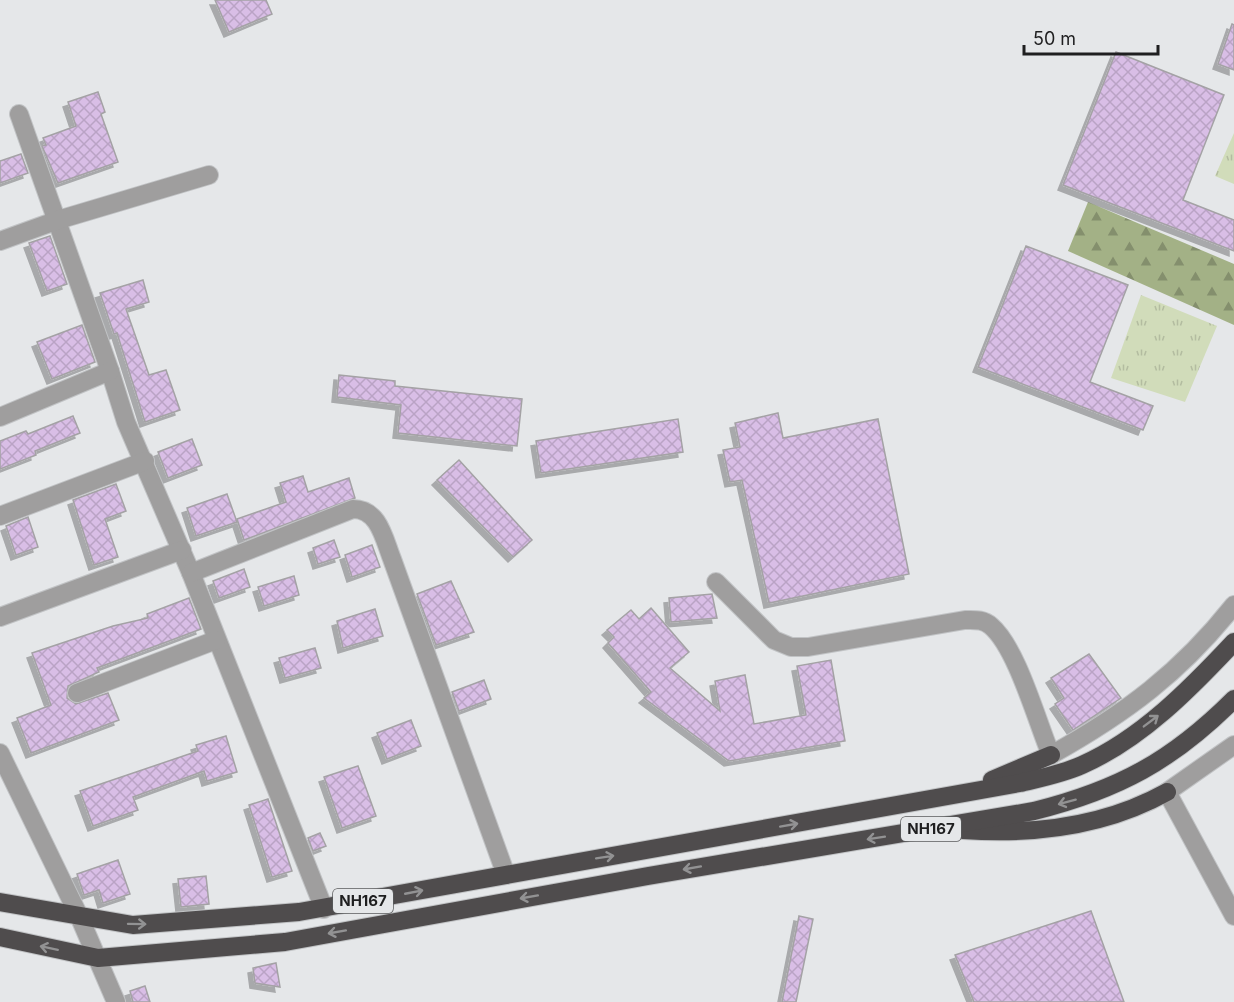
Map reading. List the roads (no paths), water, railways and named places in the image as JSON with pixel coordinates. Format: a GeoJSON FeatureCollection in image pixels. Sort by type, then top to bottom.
{"type":"FeatureCollection","features":[{"type":"Feature","properties":{"kind":"highway","name":"NH167"},"geometry":{"type":"LineString","coordinates":[[0,902],[133,925],[214,921],[324,909],[930,801],[1058,774],[1103,754],[1165,710],[1234,642]]}},
{"type":"Feature","properties":{"kind":"highway","name":"NH167"},"geometry":{"type":"LineString","coordinates":[[0,937],[98,958],[285,942],[736,860],[935,828],[1068,802],[1122,783],[1194,736],[1234,699]]}},
{"type":"Feature","properties":{"kind":"highway"},"geometry":{"type":"LineString","coordinates":[[930,801],[980,784],[1051,755]]}},
{"type":"Feature","properties":{"kind":"highway"},"geometry":{"type":"LineString","coordinates":[[935,828],[1000,832],[1063,828],[1122,813],[1167,792]]}},
{"type":"Feature","properties":{"kind":"street"},"geometry":{"type":"LineString","coordinates":[[19,114],[58,220],[126,422],[182,550],[324,909]]}},
{"type":"Feature","properties":{"kind":"street"},"geometry":{"type":"LineString","coordinates":[[0,241],[58,220],[210,175]]}},
{"type":"Feature","properties":{"kind":"street"},"geometry":{"type":"LineString","coordinates":[[0,417],[110,370]]}},
{"type":"Feature","properties":{"kind":"street"},"geometry":{"type":"LineString","coordinates":[[0,516],[145,461]]}},
{"type":"Feature","properties":{"kind":"street"},"geometry":{"type":"LineString","coordinates":[[191,573],[353,509],[370,512],[375,518],[409,603],[506,875]]}},
{"type":"Feature","properties":{"kind":"street"},"geometry":{"type":"LineString","coordinates":[[0,617],[182,550]]}},
{"type":"Feature","properties":{"kind":"street"},"geometry":{"type":"LineString","coordinates":[[716,582],[774,640],[791,647],[965,620],[981,620],[992,627],[1010,653],[1051,755],[1105,723],[1176,671],[1210,636],[1234,605]]}},
{"type":"Feature","properties":{"kind":"street"},"geometry":{"type":"LineString","coordinates":[[76,693],[216,640]]}},
{"type":"Feature","properties":{"kind":"street"},"geometry":{"type":"LineString","coordinates":[[1234,745],[1167,792],[1234,916]]}},
{"type":"Feature","properties":{"kind":"street"},"geometry":{"type":"LineString","coordinates":[[0,753],[79,916],[116,1002]]}}]}
